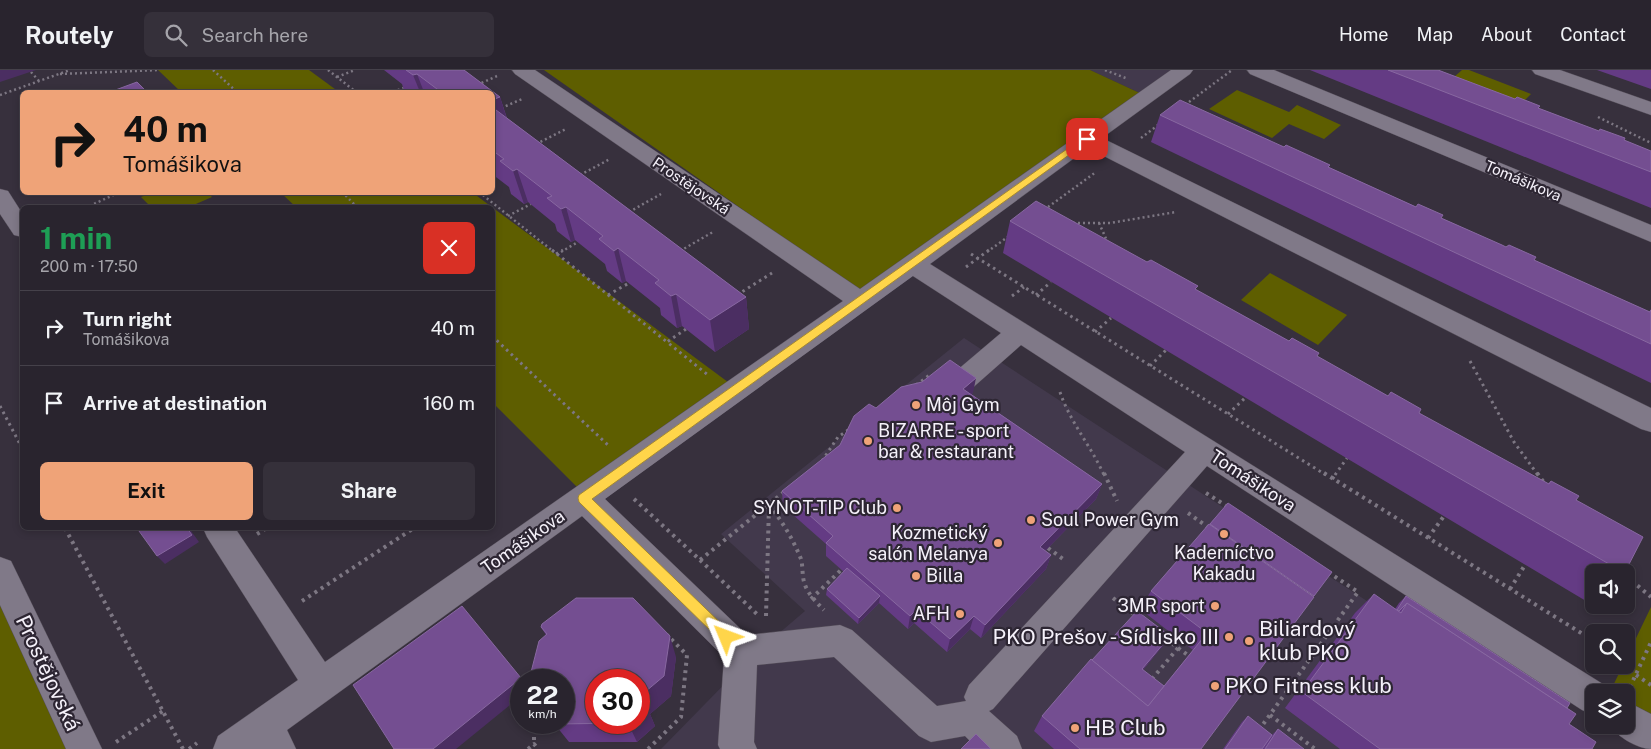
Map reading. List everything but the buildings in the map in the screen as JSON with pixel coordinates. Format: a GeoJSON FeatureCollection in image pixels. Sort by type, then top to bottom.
{"type":"FeatureCollection","features":[{"type":"Feature","properties":{"kind":"street","name":"Prostějovská"},"geometry":{"type":"LineString","coordinates":[[522,70],[860,301]]}},
{"type":"Feature","properties":{"kind":"street","name":"Tomášikova"},"geometry":{"type":"LineString","coordinates":[[230,749],[271,737],[321,685],[1183,70]]}},
{"type":"Feature","properties":{"kind":"street","name":"Tomášikova"},"geometry":{"type":"LineString","coordinates":[[1258,70],[1651,234]]}},
{"type":"Feature","properties":{"kind":"street"},"geometry":{"type":"LineString","coordinates":[[1542,70],[1651,109]]}},
{"type":"Feature","properties":{"kind":"street"},"geometry":{"type":"LineString","coordinates":[[1087,139],[1651,420]]}},
{"type":"Feature","properties":{"kind":"street"},"geometry":{"type":"LineString","coordinates":[[0,196],[20,227]]}},
{"type":"Feature","properties":{"kind":"street","name":"Tomášikova"},"geometry":{"type":"LineString","coordinates":[[913,264],[1585,692]]}},
{"type":"Feature","properties":{"kind":"street"},"geometry":{"type":"LineString","coordinates":[[959,384],[1027,338]]}},
{"type":"Feature","properties":{"kind":"street"},"geometry":{"type":"LineString","coordinates":[[981,697],[1204,450]]}},
{"type":"Feature","properties":{"kind":"street"},"geometry":{"type":"LineString","coordinates":[[584,498],[741,651],[736,745],[740,749]]}},
{"type":"Feature","properties":{"kind":"street"},"geometry":{"type":"LineString","coordinates":[[219,530],[321,685]]}},
{"type":"Feature","properties":{"kind":"street","name":"Prostějovská"},"geometry":{"type":"LineString","coordinates":[[0,570],[98,746]]}},
{"type":"Feature","properties":{"kind":"street"},"geometry":{"type":"LineString","coordinates":[[741,651],[840,641],[931,724],[970,718],[1004,749]]}},
{"type":"Feature","properties":{"kind":"path"},"geometry":{"type":"LineString","coordinates":[[0,95],[70,70]]}},
{"type":"Feature","properties":{"kind":"path"},"geometry":{"type":"LineString","coordinates":[[60,74],[160,70]]}},
{"type":"Feature","properties":{"kind":"path"},"geometry":{"type":"LineString","coordinates":[[328,70],[353,90]]}},
{"type":"Feature","properties":{"kind":"path"},"geometry":{"type":"LineString","coordinates":[[337,77],[355,70]]}},
{"type":"Feature","properties":{"kind":"path"},"geometry":{"type":"LineString","coordinates":[[1106,70],[1130,80]]}},
{"type":"Feature","properties":{"kind":"path"},"geometry":{"type":"LineString","coordinates":[[215,71],[235,90]]}},
{"type":"Feature","properties":{"kind":"path"},"geometry":{"type":"LineString","coordinates":[[31,72],[39,81]]}},
{"type":"Feature","properties":{"kind":"path"},"geometry":{"type":"LineString","coordinates":[[476,85],[499,75]]}},
{"type":"Feature","properties":{"kind":"path"},"geometry":{"type":"LineString","coordinates":[[398,90],[406,87]]}},
{"type":"Feature","properties":{"kind":"path"},"geometry":{"type":"LineString","coordinates":[[495,111],[527,96]]}},
{"type":"Feature","properties":{"kind":"path"},"geometry":{"type":"LineString","coordinates":[[528,148],[571,126]]}},
{"type":"Feature","properties":{"kind":"path"},"geometry":{"type":"LineString","coordinates":[[579,175],[614,157]]}},
{"type":"Feature","properties":{"kind":"path"},"geometry":{"type":"LineString","coordinates":[[627,214],[666,191]]}},
{"type":"Feature","properties":{"kind":"path"},"geometry":{"type":"LineString","coordinates":[[92,205],[113,195]]}},
{"type":"Feature","properties":{"kind":"path"},"geometry":{"type":"LineString","coordinates":[[345,195],[355,205]]}},
{"type":"Feature","properties":{"kind":"path"},"geometry":{"type":"LineString","coordinates":[[483,195],[495,205]]}},
{"type":"Feature","properties":{"kind":"path"},"geometry":{"type":"LineString","coordinates":[[508,216],[530,204]]}},
{"type":"Feature","properties":{"kind":"path"},"geometry":{"type":"LineString","coordinates":[[495,205],[715,380]]}},
{"type":"Feature","properties":{"kind":"path"},"geometry":{"type":"LineString","coordinates":[[1067,224],[1110,223],[1220,205]]}},
{"type":"Feature","properties":{"kind":"path"},"geometry":{"type":"LineString","coordinates":[[1099,223],[1110,249]]}},
{"type":"Feature","properties":{"kind":"path"},"geometry":{"type":"LineString","coordinates":[[678,252],[719,229]]}},
{"type":"Feature","properties":{"kind":"path"},"geometry":{"type":"LineString","coordinates":[[947,240],[1585,635]]}},
{"type":"Feature","properties":{"kind":"path"},"geometry":{"type":"LineString","coordinates":[[556,254],[578,242]]}},
{"type":"Feature","properties":{"kind":"path"},"geometry":{"type":"LineString","coordinates":[[736,296],[776,270]]}},
{"type":"Feature","properties":{"kind":"path"},"geometry":{"type":"LineString","coordinates":[[1036,295],[1052,282]]}},
{"type":"Feature","properties":{"kind":"path"},"geometry":{"type":"LineString","coordinates":[[608,295],[629,283]]}},
{"type":"Feature","properties":{"kind":"path"},"geometry":{"type":"LineString","coordinates":[[990,313],[1024,287]]}},
{"type":"Feature","properties":{"kind":"path"},"geometry":{"type":"LineString","coordinates":[[1095,332],[1111,318]]}},
{"type":"Feature","properties":{"kind":"path"},"geometry":{"type":"LineString","coordinates":[[1452,322],[1475,373],[1514,442],[1547,487]]}},
{"type":"Feature","properties":{"kind":"path"},"geometry":{"type":"LineString","coordinates":[[666,342],[686,329]]}},
{"type":"Feature","properties":{"kind":"path"},"geometry":{"type":"LineString","coordinates":[[1027,338],[1058,384],[1066,411],[1095,454],[1129,533]]}},
{"type":"Feature","properties":{"kind":"path"},"geometry":{"type":"LineString","coordinates":[[495,339],[614,451],[627,492],[766,623],[769,504]]}},
{"type":"Feature","properties":{"kind":"path"},"geometry":{"type":"LineString","coordinates":[[1150,366],[1166,350]]}},
{"type":"Feature","properties":{"kind":"path"},"geometry":{"type":"LineString","coordinates":[[910,390],[937,369]]}},
{"type":"Feature","properties":{"kind":"path"},"geometry":{"type":"LineString","coordinates":[[1228,414],[1245,398]]}},
{"type":"Feature","properties":{"kind":"path"},"geometry":{"type":"LineString","coordinates":[[0,406],[20,444]]}},
{"type":"Feature","properties":{"kind":"path"},"geometry":{"type":"LineString","coordinates":[[821,462],[838,437],[854,426]]}},
{"type":"Feature","properties":{"kind":"path"},"geometry":{"type":"LineString","coordinates":[[1332,479],[1347,458]]}},
{"type":"Feature","properties":{"kind":"path"},"geometry":{"type":"LineString","coordinates":[[1181,476],[1230,508]]}},
{"type":"Feature","properties":{"kind":"path"},"geometry":{"type":"LineString","coordinates":[[700,560],[791,486]]}},
{"type":"Feature","properties":{"kind":"path"},"geometry":{"type":"LineString","coordinates":[[769,504],[777,513],[803,566],[804,582],[812,599],[841,570]]}},
{"type":"Feature","properties":{"kind":"path"},"geometry":{"type":"LineString","coordinates":[[1428,538],[1444,516]]}},
{"type":"Feature","properties":{"kind":"path"},"geometry":{"type":"LineString","coordinates":[[66,530],[183,749]]}},
{"type":"Feature","properties":{"kind":"path"},"geometry":{"type":"LineString","coordinates":[[277,617],[411,530]]}},
{"type":"Feature","properties":{"kind":"path"},"geometry":{"type":"LineString","coordinates":[[1510,589],[1525,564]]}},
{"type":"Feature","properties":{"kind":"path"},"geometry":{"type":"LineString","coordinates":[[1257,734],[1358,592],[1320,567]]}},
{"type":"Feature","properties":{"kind":"path"},"geometry":{"type":"LineString","coordinates":[[1088,578],[1140,618]]}},
{"type":"Feature","properties":{"kind":"path"},"geometry":{"type":"LineString","coordinates":[[1635,584],[1651,597]]}},
{"type":"Feature","properties":{"kind":"path"},"geometry":{"type":"LineString","coordinates":[[648,749],[682,717],[687,654],[661,628]]}},
{"type":"Feature","properties":{"kind":"path"},"geometry":{"type":"LineString","coordinates":[[1162,636],[1189,656]]}},
{"type":"Feature","properties":{"kind":"path"},"geometry":{"type":"LineString","coordinates":[[1632,684],[1651,642]]}},
{"type":"Feature","properties":{"kind":"path"},"geometry":{"type":"LineString","coordinates":[[1152,679],[1178,648]]}},
{"type":"Feature","properties":{"kind":"path"},"geometry":{"type":"LineString","coordinates":[[1635,667],[1639,669]]}},
{"type":"Feature","properties":{"kind":"path"},"geometry":{"type":"LineString","coordinates":[[1636,676],[1651,685]]}},
{"type":"Feature","properties":{"kind":"path"},"geometry":{"type":"LineString","coordinates":[[98,746],[163,711]]}},
{"type":"Feature","properties":{"kind":"path"},"geometry":{"type":"LineString","coordinates":[[1270,715],[1316,749]]}},
{"type":"Feature","properties":{"kind":"path"},"geometry":{"type":"LineString","coordinates":[[534,734],[534,744],[538,749]]}},
{"type":"Feature","properties":{"kind":"path"},"geometry":{"type":"LineString","coordinates":[[528,749],[534,744]]}},
{"type":"Feature","properties":{"kind":"shaded area"},"geometry":{"type":"Polygon","coordinates":[[[158,70],[309,70],[336,90],[179,90],[158,70]]]}},
{"type":"Feature","properties":{"kind":"shaded area"},"geometry":{"type":"Polygon","coordinates":[[[544,70],[1090,70],[1144,95],[867,297],[544,70]]]}},
{"type":"Feature","properties":{"kind":"shaded area"},"geometry":{"type":"Polygon","coordinates":[[[1090,70],[1178,70],[1144,95],[1090,70]]]}},
{"type":"Feature","properties":{"kind":"shaded area"},"geometry":{"type":"Polygon","coordinates":[[[1462,70],[1469,70],[1531,94],[1513,112],[1445,85],[1462,70]]]}},
{"type":"Feature","properties":{"kind":"shaded area"},"geometry":{"type":"Polygon","coordinates":[[[1237,90],[1289,112],[1297,105],[1341,125],[1324,139],[1289,124],[1272,138],[1209,109],[1237,90]]]}},
{"type":"Feature","properties":{"kind":"shaded area"},"geometry":{"type":"Polygon","coordinates":[[[146,195],[210,195],[212,197],[194,205],[149,205],[141,197],[146,195]]]}},
{"type":"Feature","properties":{"kind":"shaded area"},"geometry":{"type":"Polygon","coordinates":[[[283,195],[476,195],[489,205],[294,205],[283,195]]]}},
{"type":"Feature","properties":{"kind":"shaded area"},"geometry":{"type":"Polygon","coordinates":[[[495,209],[736,388],[584,494],[495,405],[495,209]]]}},
{"type":"Feature","properties":{"kind":"shaded area"},"geometry":{"type":"Polygon","coordinates":[[[1270,273],[1347,315],[1318,345],[1241,300],[1270,273]]]}},
{"type":"Feature","properties":{"kind":"shaded area"},"geometry":{"type":"Polygon","coordinates":[[[964,338],[1594,749],[661,749],[749,659],[805,611],[721,534],[964,338]]]}},
{"type":"Feature","properties":{"kind":"shaded area"},"geometry":{"type":"Polygon","coordinates":[[[0,568],[94,749],[0,749],[0,568]]]}},
{"type":"Feature","properties":{"kind":"shaded area"},"geometry":{"type":"Polygon","coordinates":[[[1651,607],[1651,721],[1635,711],[1635,684],[1614,684],[1619,674],[1635,674],[1635,640],[1651,607]]]}},
{"type":"Feature","properties":{"kind":"place","name":"Môj Gym"},"geometry":{"type":"Point","coordinates":[916,405]}},
{"type":"Feature","properties":{"kind":"place","name":"BIZARRE - sport bar & restaurant"},"geometry":{"type":"Point","coordinates":[868,441]}},
{"type":"Feature","properties":{"kind":"place","name":"SYNOT-TIP Club"},"geometry":{"type":"Point","coordinates":[897,508]}},
{"type":"Feature","properties":{"kind":"place","name":"Soul Power Gym"},"geometry":{"type":"Point","coordinates":[1031,520]}},
{"type":"Feature","properties":{"kind":"place","name":"Kaderníctvo Kakadu"},"geometry":{"type":"Point","coordinates":[1224,534]}},
{"type":"Feature","properties":{"kind":"place","name":"Kozmetický salón Melanya"},"geometry":{"type":"Point","coordinates":[998,543]}},
{"type":"Feature","properties":{"kind":"place","name":"Billa"},"geometry":{"type":"Point","coordinates":[916,576]}},
{"type":"Feature","properties":{"kind":"place","name":"3MR sport"},"geometry":{"type":"Point","coordinates":[1215,606]}},
{"type":"Feature","properties":{"kind":"place","name":"AFH"},"geometry":{"type":"Point","coordinates":[960,614]}},
{"type":"Feature","properties":{"kind":"place","name":"PKO Prešov - Sídlisko III"},"geometry":{"type":"Point","coordinates":[1229,637]}},
{"type":"Feature","properties":{"kind":"place","name":"Biliardový klub PKO"},"geometry":{"type":"Point","coordinates":[1249,641]}},
{"type":"Feature","properties":{"kind":"place","name":"PKO Fitness klub"},"geometry":{"type":"Point","coordinates":[1215,686]}},
{"type":"Feature","properties":{"kind":"place","name":"HB Club"},"geometry":{"type":"Point","coordinates":[1075,728]}},
{"type":"Feature","properties":{"kind":"route"},"geometry":{"type":"LineString","coordinates":[[726,637],[584,498],[1087,139]]}}]}
